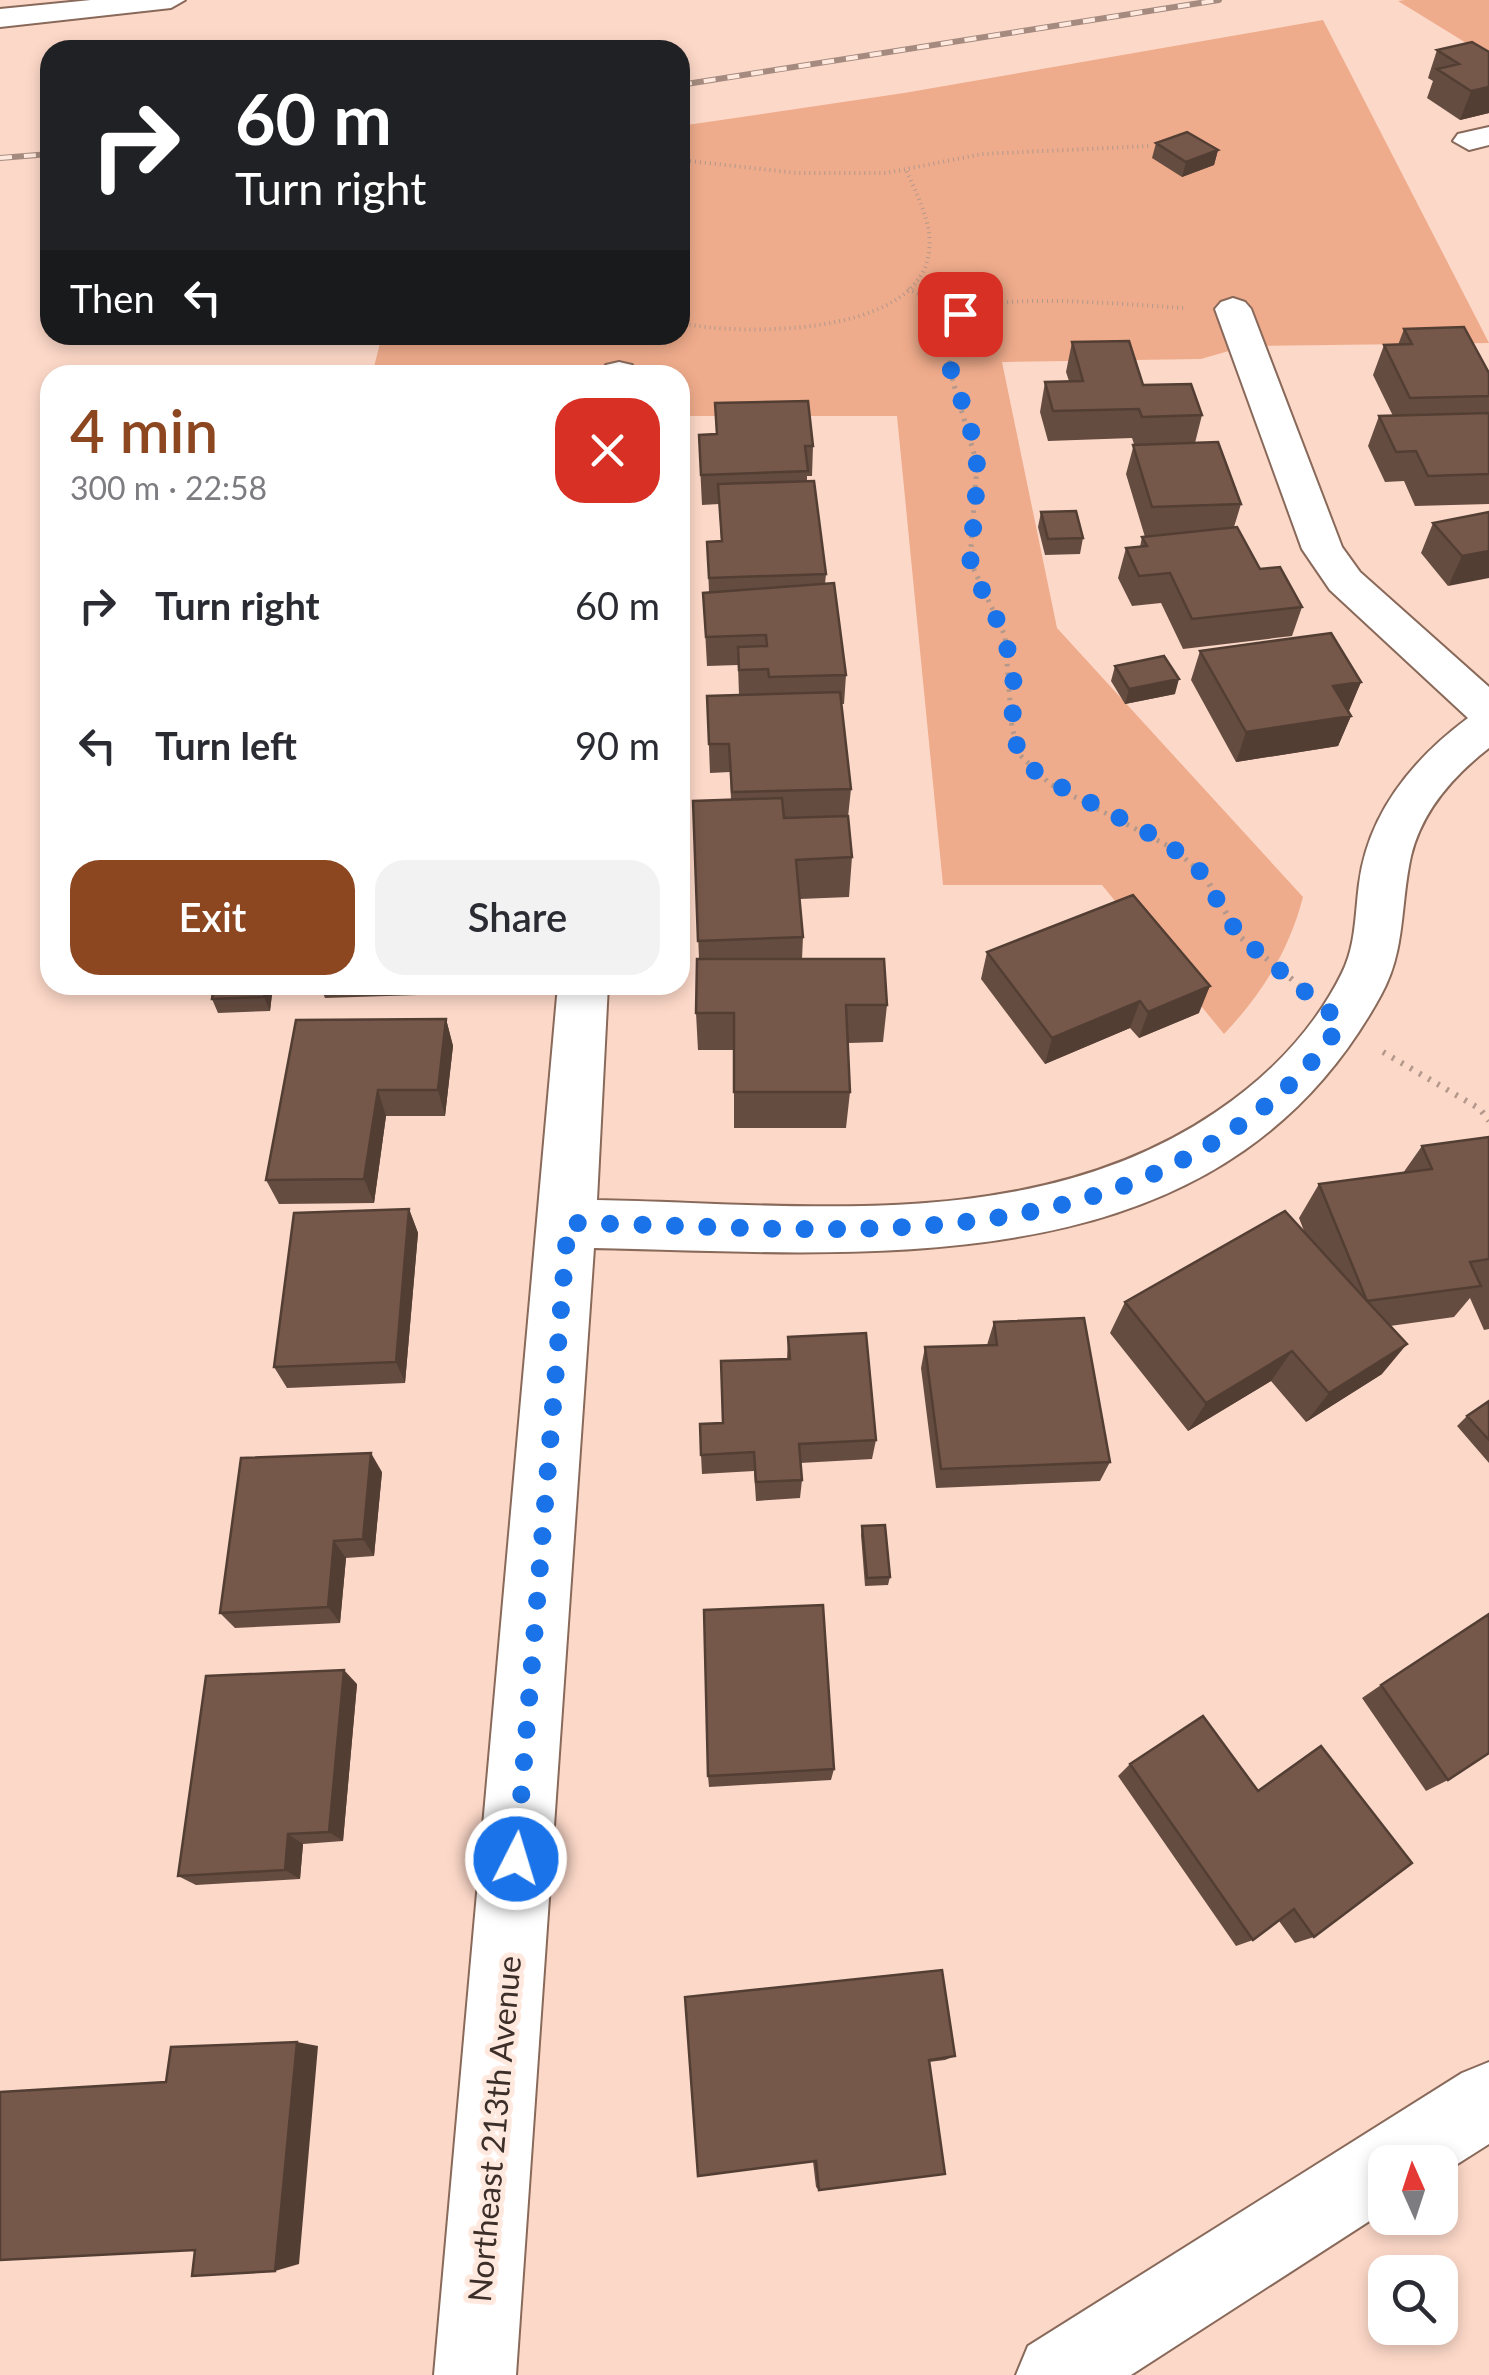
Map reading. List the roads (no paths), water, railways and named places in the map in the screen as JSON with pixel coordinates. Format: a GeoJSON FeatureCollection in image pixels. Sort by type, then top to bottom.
{"type":"FeatureCollection","features":[{"type":"Feature","properties":{"kind":"main road"},"geometry":{"type":"LineString","coordinates":[[0,18],[172,0]]}},
{"type":"Feature","properties":{"kind":"main road"},"geometry":{"type":"LineString","coordinates":[[1232,308],[1322,549],[1345,581],[1489,712]]}},
{"type":"Feature","properties":{"kind":"main road"},"geometry":{"type":"LineString","coordinates":[[568,1223],[917,1227],[996,1220],[1071,1204],[1139,1180],[1203,1150],[1270,1103],[1303,1072],[1340,1024],[1365,978],[1382,928],[1383,880],[1395,832],[1417,790],[1447,755],[1489,725]]}},
{"type":"Feature","properties":{"kind":"main road","name":"Northeast 213th Avenue"},"geometry":{"type":"LineString","coordinates":[[474,2375],[568,1223],[582,995]]}},
{"type":"Feature","properties":{"kind":"main road"},"geometry":{"type":"LineString","coordinates":[[1418,2145],[1489,2100]]}},
{"type":"Feature","properties":{"kind":"main road"},"geometry":{"type":"LineString","coordinates":[[1057,2375],[1368,2177]]}},
{"type":"Feature","properties":{"kind":"railway"},"geometry":{"type":"LineString","coordinates":[[690,83],[1219,0]]}},
{"type":"Feature","properties":{"kind":"railway"},"geometry":{"type":"LineString","coordinates":[[0,158],[40,155]]}}]}
